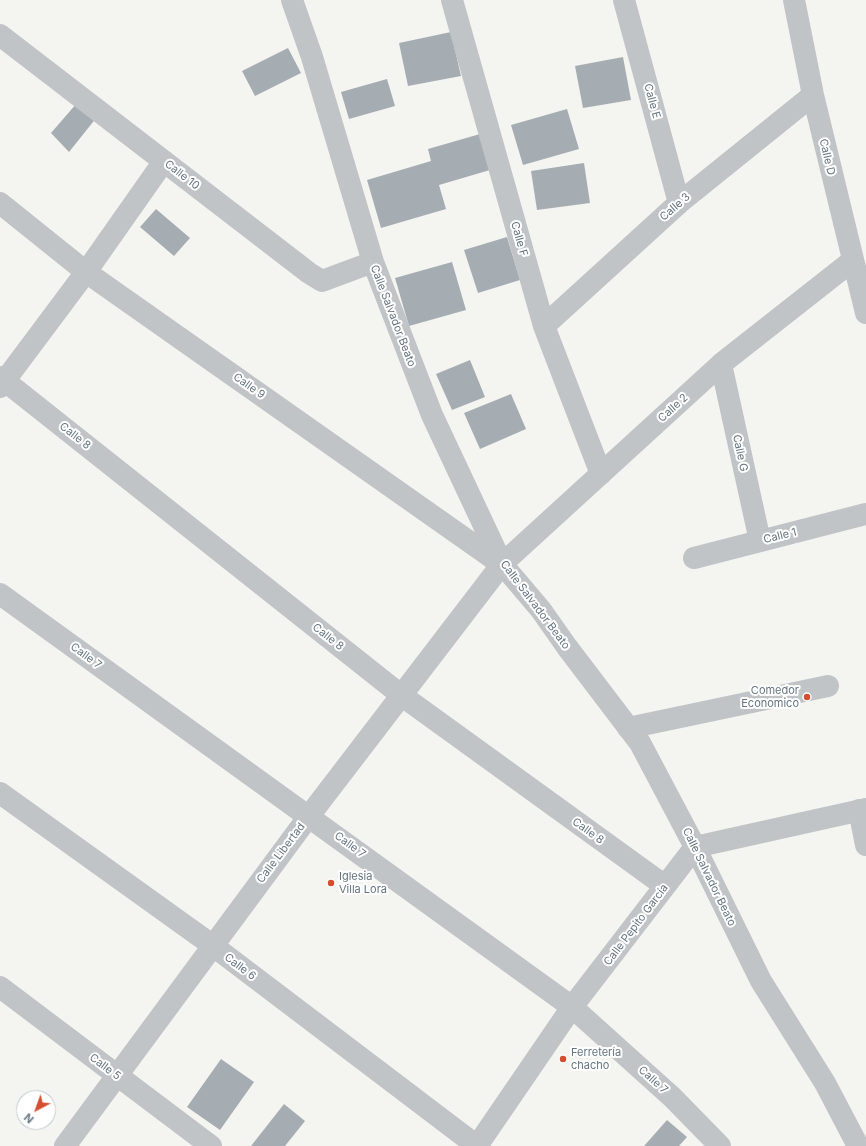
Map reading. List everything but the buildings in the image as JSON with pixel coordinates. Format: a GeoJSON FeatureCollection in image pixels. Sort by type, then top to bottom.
{"type":"FeatureCollection","features":[{"type":"Feature","properties":{"kind":"street","name":"Calle Salvador Beato"},"geometry":{"type":"LineString","coordinates":[[292,0],[312,57],[373,262],[432,415],[502,564],[541,610],[640,744],[695,847],[761,981],[858,1136]]}},
{"type":"Feature","properties":{"kind":"street","name":"Calle F"},"geometry":{"type":"LineString","coordinates":[[452,0],[544,326],[601,474]]}},
{"type":"Feature","properties":{"kind":"street","name":"Calle E"},"geometry":{"type":"LineString","coordinates":[[624,0],[679,202]]}},
{"type":"Feature","properties":{"kind":"street","name":"Calle D"},"geometry":{"type":"LineString","coordinates":[[794,0],[813,94],[852,261],[866,313]]}},
{"type":"Feature","properties":{"kind":"street","name":"Calle 10"},"geometry":{"type":"LineString","coordinates":[[0,35],[309,273],[322,281],[373,262]]}},
{"type":"Feature","properties":{"kind":"street","name":"Calle 3"},"geometry":{"type":"LineString","coordinates":[[544,326],[679,202],[813,94]]}},
{"type":"Feature","properties":{"kind":"street"},"geometry":{"type":"LineString","coordinates":[[2,382],[86,272],[164,161]]}},
{"type":"Feature","properties":{"kind":"street","name":"Calle 9"},"geometry":{"type":"LineString","coordinates":[[0,203],[86,272],[502,564]]}},
{"type":"Feature","properties":{"kind":"street","name":"Calle 2"},"geometry":{"type":"LineString","coordinates":[[502,564],[721,364],[852,261]]}},
{"type":"Feature","properties":{"kind":"street","name":"Calle G"},"geometry":{"type":"LineString","coordinates":[[721,364],[760,541]]}},
{"type":"Feature","properties":{"kind":"street","name":"Calle 8"},"geometry":{"type":"LineString","coordinates":[[2,382],[401,695],[665,886]]}},
{"type":"Feature","properties":{"kind":"street","name":"Calle 1"},"geometry":{"type":"LineString","coordinates":[[694,558],[866,514]]}},
{"type":"Feature","properties":{"kind":"street","name":"Calle Libertad"},"geometry":{"type":"LineString","coordinates":[[64,1146],[309,816],[502,564]]}},
{"type":"Feature","properties":{"kind":"street","name":"Calle 7"},"geometry":{"type":"LineString","coordinates":[[0,594],[309,816],[572,1008],[672,1097],[720,1146]]}},
{"type":"Feature","properties":{"kind":"street"},"geometry":{"type":"LineString","coordinates":[[628,728],[828,686]]}},
{"type":"Feature","properties":{"kind":"street","name":"Calle 6"},"geometry":{"type":"LineString","coordinates":[[0,793],[212,945],[477,1146]]}},
{"type":"Feature","properties":{"kind":"street"},"geometry":{"type":"LineString","coordinates":[[695,847],[863,810],[866,845]]}},
{"type":"Feature","properties":{"kind":"street","name":"Calle Pepito García"},"geometry":{"type":"LineString","coordinates":[[477,1146],[572,1008],[695,847]]}},
{"type":"Feature","properties":{"kind":"street","name":"Calle 5"},"geometry":{"type":"LineString","coordinates":[[0,987],[116,1076],[211,1146]]}},
{"type":"Feature","properties":{"kind":"place","name":"Comedor Economico"},"geometry":{"type":"Point","coordinates":[807,697]}},
{"type":"Feature","properties":{"kind":"place","name":"Iglesia Villa Lora"},"geometry":{"type":"Point","coordinates":[331,883]}},
{"type":"Feature","properties":{"kind":"place","name":"Ferretería chacho"},"geometry":{"type":"Point","coordinates":[563,1059]}}]}
